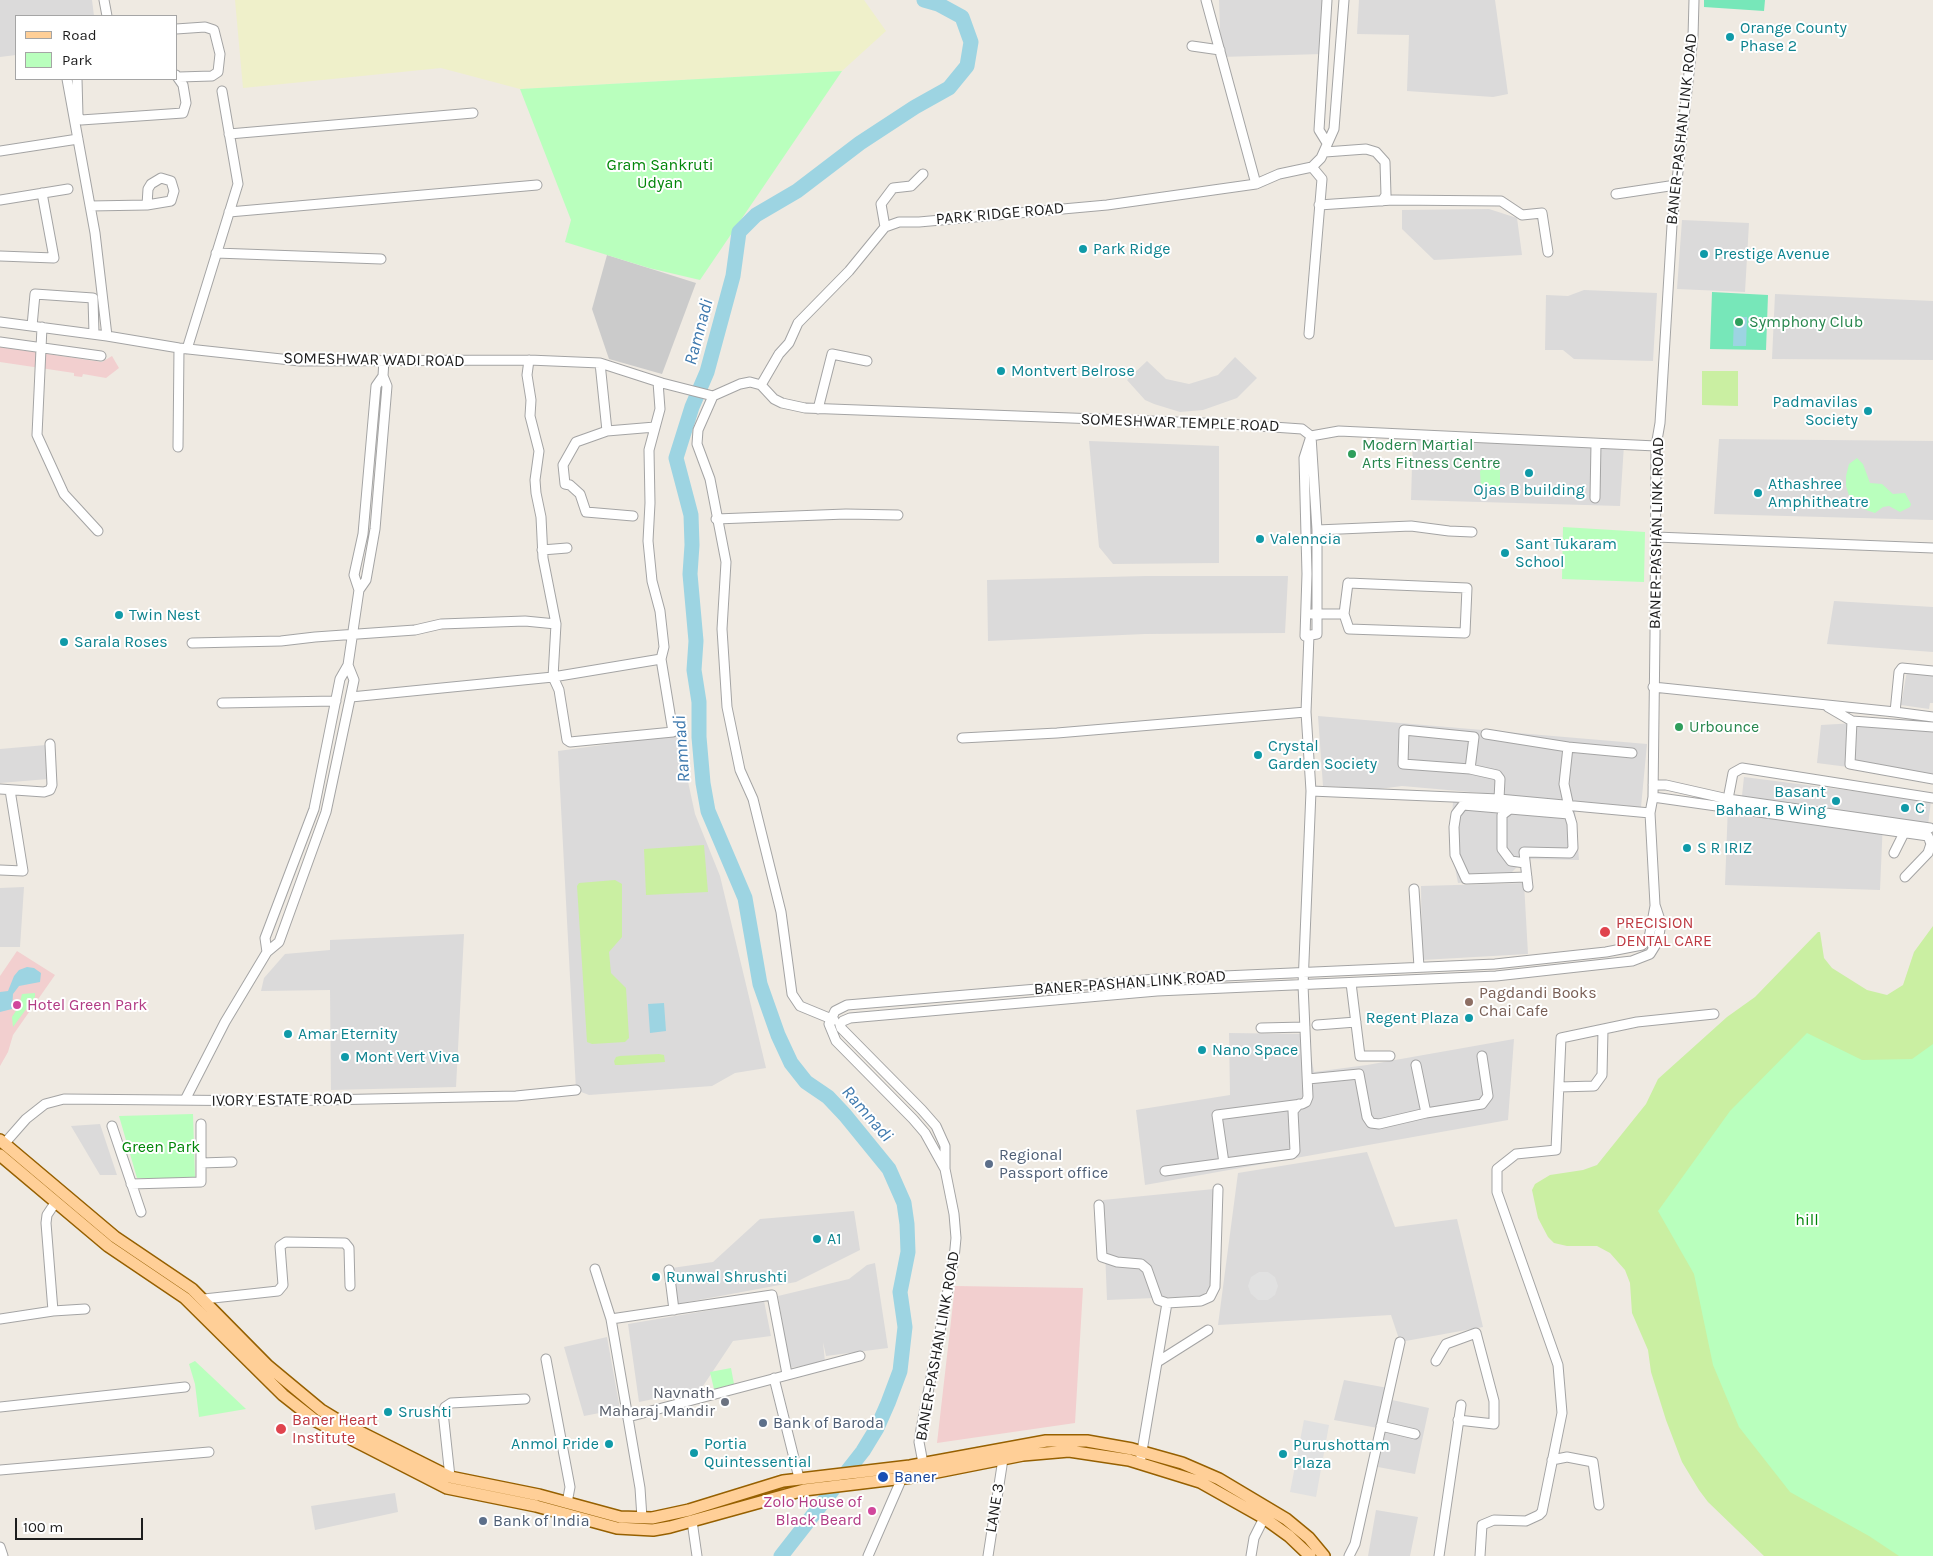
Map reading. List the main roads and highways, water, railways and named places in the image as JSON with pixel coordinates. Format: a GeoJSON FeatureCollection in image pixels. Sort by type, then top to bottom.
{"type":"FeatureCollection","features":[{"type":"Feature","properties":{"kind":"main road"},"geometry":{"type":"LineString","coordinates":[[1,1146],[55,1203],[115,1237],[181,1280],[204,1298],[274,1372],[320,1410],[444,1479],[567,1503],[587,1514],[642,1518],[667,1516],[783,1481],[803,1477],[923,1463],[1046,1440],[1088,1441],[1142,1458],[1200,1482],[1264,1518],[1289,1536],[1310,1556]]}},
{"type":"Feature","properties":{"kind":"main road"},"geometry":{"type":"LineString","coordinates":[[1,1146],[87,1222],[108,1246],[185,1298],[283,1395],[316,1421],[444,1479],[587,1514],[634,1530],[670,1527],[804,1490],[902,1478],[1003,1459],[1047,1452],[1069,1451],[1142,1458],[1190,1466],[1232,1486],[1286,1519],[1309,1538],[1324,1556]]}},
{"type":"Feature","properties":{"kind":"water"},"geometry":{"type":"Polygon","coordinates":[[[1734,317],[1747,317],[1746,346],[1733,346],[1734,317]]]}},
{"type":"Feature","properties":{"kind":"water"},"geometry":{"type":"Polygon","coordinates":[[[27,967],[34,968],[41,973],[40,982],[19,986],[13,994],[12,1009],[0,1012],[0,992],[8,991],[14,976],[19,970],[27,967]]]}},
{"type":"Feature","properties":{"kind":"water"},"geometry":{"type":"Polygon","coordinates":[[[664,1003],[666,1031],[650,1033],[648,1004],[664,1003]]]}},
{"type":"Feature","properties":{"kind":"waterway","name":"Ramnadi"},"geometry":{"type":"LineString","coordinates":[[781,1556],[863,1451],[877,1428],[888,1403],[900,1371],[905,1327],[900,1292],[908,1252],[907,1224],[904,1203],[889,1169],[845,1115],[828,1097],[806,1082],[791,1063],[778,1035],[760,984],[745,898],[708,811],[703,783],[699,737],[699,702],[694,670],[696,641],[690,574],[692,545],[691,515],[676,458],[692,407],[707,372],[733,276],[739,232],[756,215],[797,191],[860,143],[915,107],[949,88],[967,66],[971,42],[962,17],[938,4],[924,0]]}},
{"type":"Feature","properties":{"kind":"place","name":"Orange County Phase 2"},"geometry":{"type":"Point","coordinates":[1730,37]}},
{"type":"Feature","properties":{"kind":"place","name":"Park Ridge"},"geometry":{"type":"Point","coordinates":[1083,249]}},
{"type":"Feature","properties":{"kind":"place","name":"Prestige Avenue"},"geometry":{"type":"Point","coordinates":[1704,254]}},
{"type":"Feature","properties":{"kind":"place","name":"Symphony Club"},"geometry":{"type":"Point","coordinates":[1739,322]}},
{"type":"Feature","properties":{"kind":"place","name":"Montvert Belrose"},"geometry":{"type":"Point","coordinates":[1001,371]}},
{"type":"Feature","properties":{"kind":"place","name":"Padmavilas Society"},"geometry":{"type":"Point","coordinates":[1868,411]}},
{"type":"Feature","properties":{"kind":"place","name":"Modern Martial Arts Fitness Centre"},"geometry":{"type":"Point","coordinates":[1352,454]}},
{"type":"Feature","properties":{"kind":"place","name":"Ojas B building"},"geometry":{"type":"Point","coordinates":[1529,473]}},
{"type":"Feature","properties":{"kind":"place","name":"Athashree Amphitheatre"},"geometry":{"type":"Point","coordinates":[1758,493]}},
{"type":"Feature","properties":{"kind":"place","name":"Valenncia"},"geometry":{"type":"Point","coordinates":[1260,539]}},
{"type":"Feature","properties":{"kind":"place","name":"Sant Tukaram School"},"geometry":{"type":"Point","coordinates":[1505,553]}},
{"type":"Feature","properties":{"kind":"place","name":"Twin Nest"},"geometry":{"type":"Point","coordinates":[119,615]}},
{"type":"Feature","properties":{"kind":"place","name":"Sarala Roses"},"geometry":{"type":"Point","coordinates":[64,642]}},
{"type":"Feature","properties":{"kind":"place","name":"Urbounce"},"geometry":{"type":"Point","coordinates":[1679,727]}},
{"type":"Feature","properties":{"kind":"place","name":"Crystal Garden Society"},"geometry":{"type":"Point","coordinates":[1258,755]}},
{"type":"Feature","properties":{"kind":"place","name":"Basant Bahaar, B Wing"},"geometry":{"type":"Point","coordinates":[1836,801]}},
{"type":"Feature","properties":{"kind":"place","name":"C"},"geometry":{"type":"Point","coordinates":[1905,808]}},
{"type":"Feature","properties":{"kind":"place","name":"S R IRIZ"},"geometry":{"type":"Point","coordinates":[1687,848]}},
{"type":"Feature","properties":{"kind":"place","name":"PRECISION DENTAL CARE"},"geometry":{"type":"Point","coordinates":[1605,932]}},
{"type":"Feature","properties":{"kind":"place","name":"Pagdandi Books Chai Cafe"},"geometry":{"type":"Point","coordinates":[1469,1002]}},
{"type":"Feature","properties":{"kind":"place","name":"Hotel Green Park"},"geometry":{"type":"Point","coordinates":[17,1005]}},
{"type":"Feature","properties":{"kind":"place","name":"Regent Plaza"},"geometry":{"type":"Point","coordinates":[1469,1018]}},
{"type":"Feature","properties":{"kind":"place","name":"Amar Eternity"},"geometry":{"type":"Point","coordinates":[288,1034]}},
{"type":"Feature","properties":{"kind":"place","name":"Nano Space"},"geometry":{"type":"Point","coordinates":[1202,1050]}},
{"type":"Feature","properties":{"kind":"place","name":"Mont Vert Viva"},"geometry":{"type":"Point","coordinates":[345,1057]}},
{"type":"Feature","properties":{"kind":"place","name":"Regional Passport office"},"geometry":{"type":"Point","coordinates":[989,1164]}},
{"type":"Feature","properties":{"kind":"place","name":"A1"},"geometry":{"type":"Point","coordinates":[817,1239]}},
{"type":"Feature","properties":{"kind":"place","name":"Runwal Shrushti"},"geometry":{"type":"Point","coordinates":[656,1277]}},
{"type":"Feature","properties":{"kind":"place","name":"Navnath Maharaj Mandir"},"geometry":{"type":"Point","coordinates":[725,1402]}},
{"type":"Feature","properties":{"kind":"place","name":"Srushti"},"geometry":{"type":"Point","coordinates":[388,1412]}},
{"type":"Feature","properties":{"kind":"place","name":"Bank of Baroda"},"geometry":{"type":"Point","coordinates":[763,1423]}},
{"type":"Feature","properties":{"kind":"place","name":"Baner Heart Institute"},"geometry":{"type":"Point","coordinates":[281,1429]}},
{"type":"Feature","properties":{"kind":"place","name":"Anmol Pride"},"geometry":{"type":"Point","coordinates":[609,1444]}},
{"type":"Feature","properties":{"kind":"place","name":"Portia Quintessential"},"geometry":{"type":"Point","coordinates":[694,1453]}},
{"type":"Feature","properties":{"kind":"place","name":"Purushottam Plaza"},"geometry":{"type":"Point","coordinates":[1283,1454]}},
{"type":"Feature","properties":{"kind":"place","name":"Baner"},"geometry":{"type":"Point","coordinates":[883,1477]}},
{"type":"Feature","properties":{"kind":"place","name":"Zolo House of Black Beard"},"geometry":{"type":"Point","coordinates":[872,1511]}},
{"type":"Feature","properties":{"kind":"place","name":"Bank of India"},"geometry":{"type":"Point","coordinates":[483,1521]}},
{"type":"Feature","properties":{"kind":"park label","name":"Gram Sankruti Udyan"},"geometry":{"type":"Point","coordinates":[660,174]}},
{"type":"Feature","properties":{"kind":"park label","name":"Green Park"},"geometry":{"type":"Point","coordinates":[161,1147]}},
{"type":"Feature","properties":{"kind":"park label","name":"hill"},"geometry":{"type":"Point","coordinates":[1807,1220]}}]}
